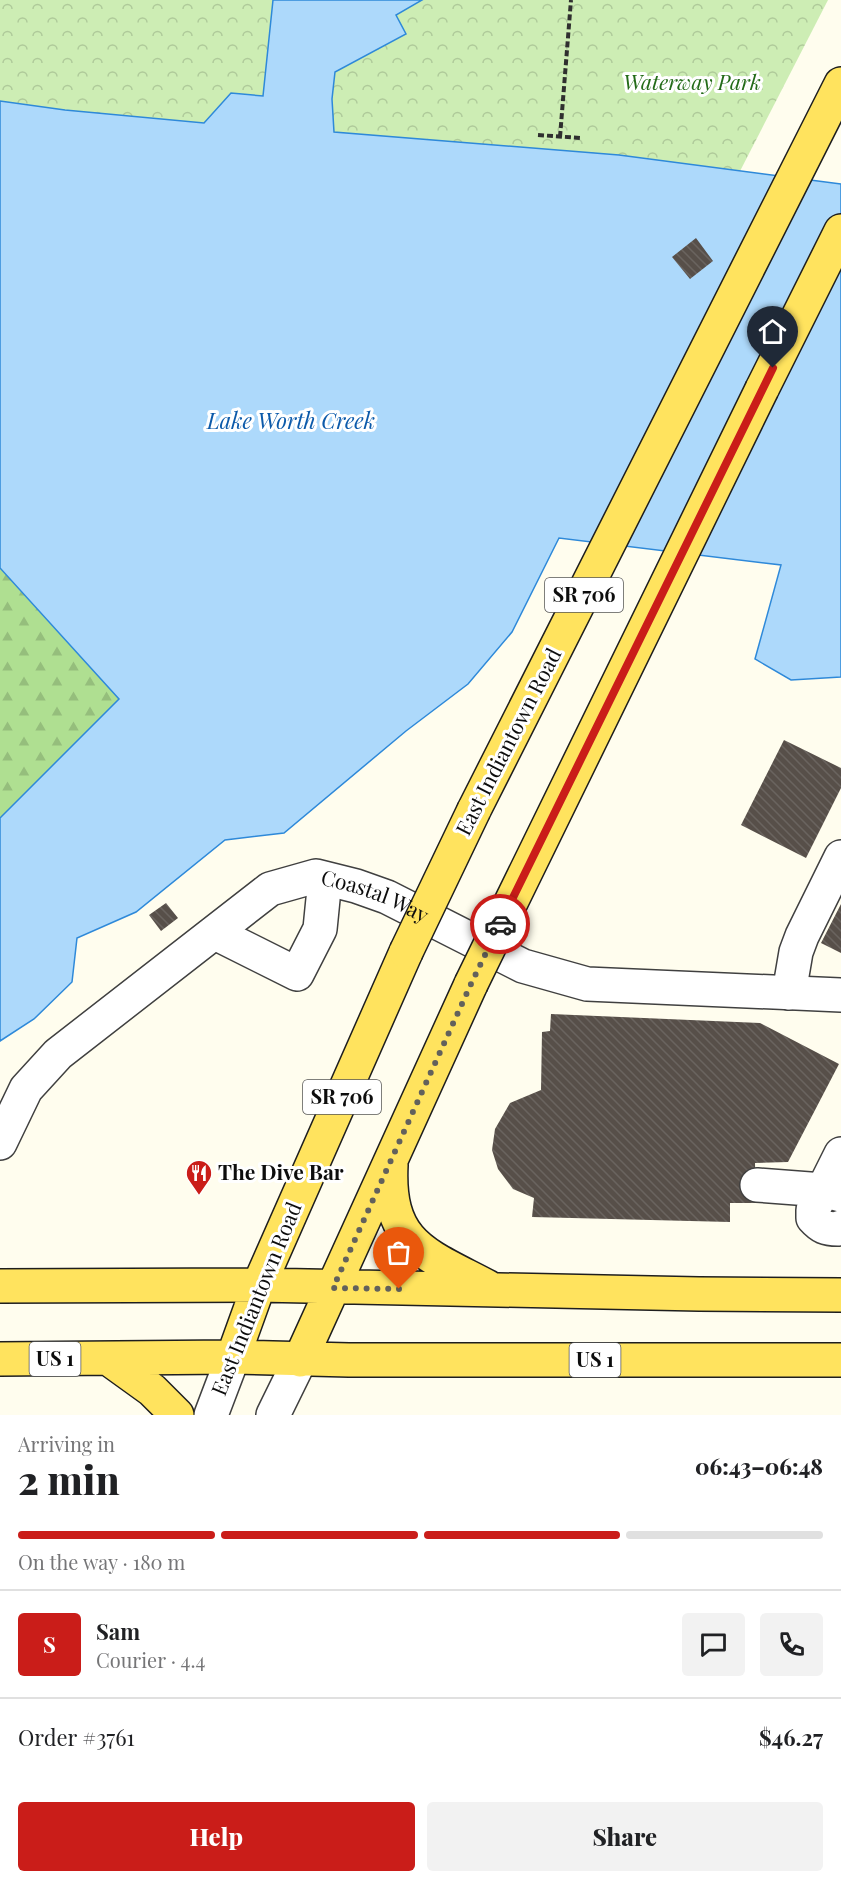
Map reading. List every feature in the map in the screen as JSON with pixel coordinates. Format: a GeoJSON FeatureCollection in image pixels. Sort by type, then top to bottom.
{"type":"FeatureCollection","features":[{"type":"Feature","properties":{"kind":"main road","name":"East Indiantown Road"},"geometry":{"type":"LineString","coordinates":[[232,1357],[259,1286],[406,952],[474,810],[841,84]]}},
{"type":"Feature","properties":{"kind":"main road","name":"SR 706"},"geometry":{"type":"LineString","coordinates":[[300,1360],[471,984],[841,231]]}},
{"type":"Feature","properties":{"kind":"main road"},"geometry":{"type":"LineString","coordinates":[[391,1161],[390,1191],[396,1217],[406,1236],[426,1254],[493,1290]]}},
{"type":"Feature","properties":{"kind":"main road"},"geometry":{"type":"LineString","coordinates":[[0,1286],[259,1286],[841,1295]]}},
{"type":"Feature","properties":{"kind":"main road","name":"US 1"},"geometry":{"type":"LineString","coordinates":[[0,1359],[232,1357],[300,1360],[841,1360]]}},
{"type":"Feature","properties":{"kind":"main road"},"geometry":{"type":"LineString","coordinates":[[109,1359],[152,1390],[177,1415]]}},
{"type":"Feature","properties":{"kind":"street"},"geometry":{"type":"LineString","coordinates":[[789,993],[799,944],[841,857]]}},
{"type":"Feature","properties":{"kind":"street","name":"Coastal Way"},"geometry":{"type":"LineString","coordinates":[[0,1143],[26,1089],[58,1054],[270,889],[316,876],[387,897],[523,966],[587,984],[841,995]]}},
{"type":"Feature","properties":{"kind":"street"},"geometry":{"type":"LineString","coordinates":[[215,933],[297,974],[320,929],[325,879]]}},
{"type":"Feature","properties":{"kind":"street"},"geometry":{"type":"LineString","coordinates":[[841,1154],[832,1193],[813,1210],[813,1218],[820,1227],[828,1229],[841,1227]]}},
{"type":"Feature","properties":{"kind":"street"},"geometry":{"type":"LineString","coordinates":[[757,1185],[832,1193]]}},
{"type":"Feature","properties":{"kind":"street","name":"East Indiantown Road"},"geometry":{"type":"LineString","coordinates":[[211,1415],[232,1357]]}},
{"type":"Feature","properties":{"kind":"street"},"geometry":{"type":"LineString","coordinates":[[273,1415],[300,1360]]}},
{"type":"Feature","properties":{"kind":"path"},"geometry":{"type":"LineString","coordinates":[[560,137],[571,0]]}},
{"type":"Feature","properties":{"kind":"path"},"geometry":{"type":"LineString","coordinates":[[538,135],[580,138]]}},
{"type":"Feature","properties":{"kind":"green space","name":"Waterway Park"},"geometry":{"type":"Polygon","coordinates":[[[0,0],[828,0],[738,175],[0,110],[0,0]]]}},
{"type":"Feature","properties":{"kind":"green space"},"geometry":{"type":"Polygon","coordinates":[[[0,568],[119,699],[0,818],[0,568]]]}},
{"type":"Feature","properties":{"kind":"water","name":"Lake Worth Creek"},"geometry":{"type":"Polygon","coordinates":[[[273,0],[422,0],[396,15],[406,34],[335,72],[332,99],[334,132],[619,155],[841,184],[841,677],[791,680],[755,659],[781,565],[559,538],[512,632],[468,684],[406,731],[284,833],[225,840],[136,912],[77,938],[72,982],[34,1019],[0,1041],[0,818],[119,699],[0,568],[0,101],[65,110],[204,123],[231,93],[263,96],[273,0]]]}},
{"type":"Feature","properties":{"kind":"building"},"geometry":{"type":"Polygon","coordinates":[[[696,238],[713,261],[690,279],[672,257],[696,238]]]}},
{"type":"Feature","properties":{"kind":"building"},"geometry":{"type":"Polygon","coordinates":[[[784,740],[841,768],[841,788],[806,858],[741,825],[784,740]]]}},
{"type":"Feature","properties":{"kind":"building"},"geometry":{"type":"Polygon","coordinates":[[[166,903],[178,918],[161,931],[149,915],[166,903]]]}},
{"type":"Feature","properties":{"kind":"building"},"geometry":{"type":"Polygon","coordinates":[[[841,904],[841,953],[821,943],[841,904]]]}},
{"type":"Feature","properties":{"kind":"building"},"geometry":{"type":"Polygon","coordinates":[[[551,1014],[760,1023],[839,1064],[788,1162],[755,1163],[756,1203],[730,1203],[730,1222],[532,1217],[534,1198],[513,1189],[498,1169],[492,1150],[495,1129],[510,1103],[541,1090],[542,1032],[550,1031],[551,1014]]]}},
{"type":"Feature","properties":{"kind":"way so far"},"geometry":{"type":"LineString","coordinates":[[399,1289],[333,1288],[500,924]]}},
{"type":"Feature","properties":{"kind":"place","name":"The Dive Bar"},"geometry":{"type":"Point","coordinates":[199,1196]}},
{"type":"Feature","properties":{"kind":"route"},"geometry":{"type":"LineString","coordinates":[[500,924],[773,368]]}}]}
